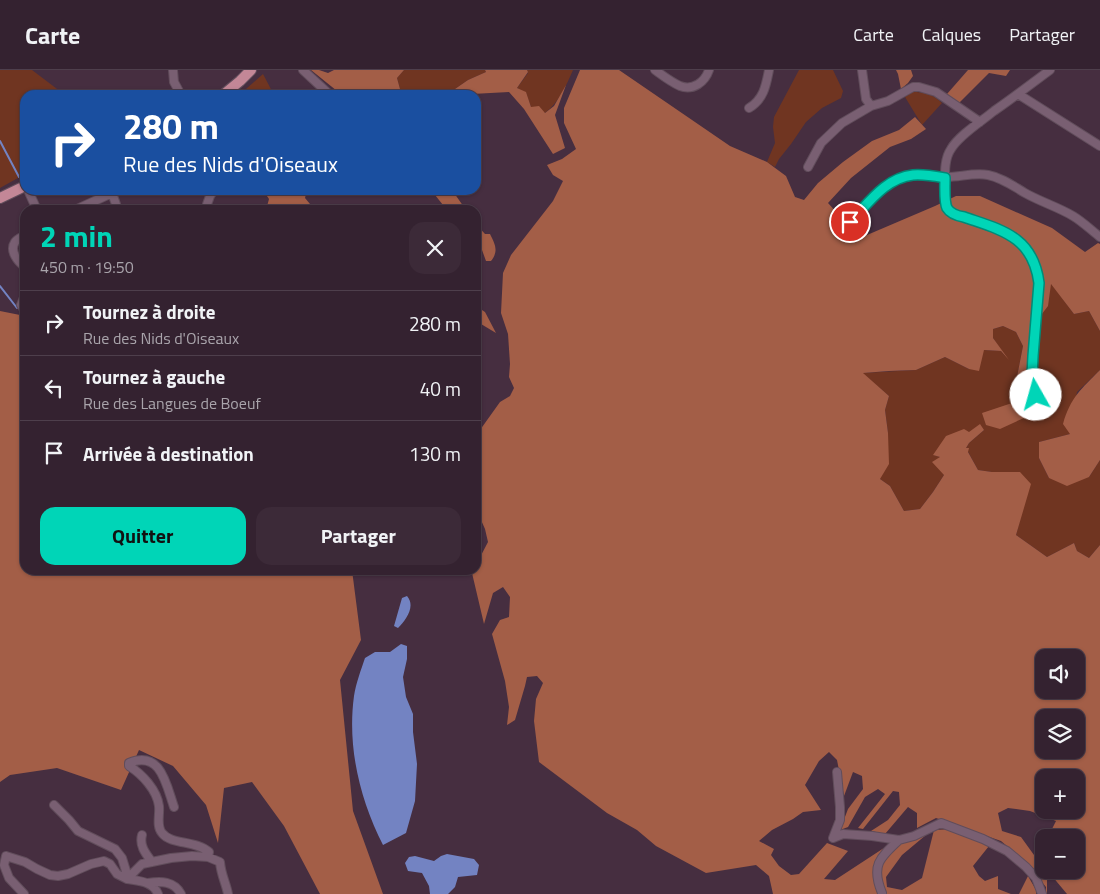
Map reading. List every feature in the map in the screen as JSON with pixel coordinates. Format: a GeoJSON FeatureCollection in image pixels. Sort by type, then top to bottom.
{"type":"FeatureCollection","features":[{"type":"Feature","properties":{"kind":"main road"},"geometry":{"type":"LineString","coordinates":[[229,90],[251,70]]}},
{"type":"Feature","properties":{"kind":"main road"},"geometry":{"type":"LineString","coordinates":[[237,90],[258,70]]}},
{"type":"Feature","properties":{"kind":"main road"},"geometry":{"type":"LineString","coordinates":[[0,198],[20,188]]}},
{"type":"Feature","properties":{"kind":"street"},"geometry":{"type":"LineString","coordinates":[[173,70],[174,82],[178,90]]}},
{"type":"Feature","properties":{"kind":"street"},"geometry":{"type":"LineString","coordinates":[[303,70],[325,90]]}},
{"type":"Feature","properties":{"kind":"street"},"geometry":{"type":"LineString","coordinates":[[655,70],[680,86],[686,87],[698,85],[707,76],[709,70]]}},
{"type":"Feature","properties":{"kind":"street"},"geometry":{"type":"LineString","coordinates":[[749,108],[763,94],[769,70]]}},
{"type":"Feature","properties":{"kind":"street"},"geometry":{"type":"LineString","coordinates":[[862,70],[866,99],[871,106]]}},
{"type":"Feature","properties":{"kind":"street"},"geometry":{"type":"LineString","coordinates":[[1036,395],[1032,376],[1039,283],[1038,272],[1034,262],[1027,250],[1012,236],[950,212],[946,204],[945,178],[946,162],[951,149],[957,141],[1050,70]]}},
{"type":"Feature","properties":{"kind":"street"},"geometry":{"type":"LineString","coordinates":[[808,167],[821,143],[842,123],[871,106],[888,101],[910,88],[919,87],[936,92],[980,122]]}},
{"type":"Feature","properties":{"kind":"street"},"geometry":{"type":"LineString","coordinates":[[1018,94],[1100,146]]}},
{"type":"Feature","properties":{"kind":"street"},"geometry":{"type":"LineString","coordinates":[[850,222],[882,189],[903,177],[924,175],[945,178],[986,174],[1002,179],[1040,201],[1074,216],[1100,237]]}},
{"type":"Feature","properties":{"kind":"street"},"geometry":{"type":"LineString","coordinates":[[86,205],[108,195]]}},
{"type":"Feature","properties":{"kind":"street"},"geometry":{"type":"LineString","coordinates":[[20,238],[13,245],[15,257],[20,264]]}},
{"type":"Feature","properties":{"kind":"street"},"geometry":{"type":"LineString","coordinates":[[174,806],[162,772],[158,767],[146,760],[137,759],[129,762],[129,766],[143,777],[154,793],[159,805],[159,820],[162,834],[168,838],[204,848],[209,852],[208,858]]}},
{"type":"Feature","properties":{"kind":"street"},"geometry":{"type":"LineString","coordinates":[[837,772],[840,820],[834,838],[843,834],[899,840],[914,836],[941,823],[983,839],[1007,851],[1036,878],[1042,894]]}},
{"type":"Feature","properties":{"kind":"street"},"geometry":{"type":"LineString","coordinates":[[54,805],[78,831],[114,849],[122,858],[127,879]]}},
{"type":"Feature","properties":{"kind":"street"},"geometry":{"type":"LineString","coordinates":[[142,835],[140,841],[152,862]]}},
{"type":"Feature","properties":{"kind":"street"},"geometry":{"type":"LineString","coordinates":[[882,893],[876,874],[880,861],[886,852],[899,840]]}},
{"type":"Feature","properties":{"kind":"street"},"geometry":{"type":"LineString","coordinates":[[24,894],[9,878],[4,865],[4,853],[50,875],[58,876],[104,861],[110,864],[117,874],[127,879],[148,883],[161,881],[176,887],[181,894]]}},
{"type":"Feature","properties":{"kind":"street"},"geometry":{"type":"LineString","coordinates":[[127,879],[142,864],[192,856],[208,858],[220,862],[222,878],[227,887],[228,894]]}},
{"type":"Feature","properties":{"kind":"street"},"geometry":{"type":"LineString","coordinates":[[148,883],[156,889],[158,894]]}},
{"type":"Feature","properties":{"kind":"shaded area"},"geometry":{"type":"Polygon","coordinates":[[[0,70],[32,70],[58,90],[20,90],[20,177],[0,188],[0,70]]]}},
{"type":"Feature","properties":{"kind":"shaded area"},"geometry":{"type":"Polygon","coordinates":[[[311,70],[328,73],[334,70],[404,70],[397,78],[400,89],[398,90],[336,90],[311,70]]]}},
{"type":"Feature","properties":{"kind":"shaded area"},"geometry":{"type":"Polygon","coordinates":[[[404,70],[485,70],[486,72],[451,90],[400,89],[397,78],[404,70]]]}},
{"type":"Feature","properties":{"kind":"shaded area"},"geometry":{"type":"Polygon","coordinates":[[[485,70],[527,70],[528,72],[517,88],[526,92],[531,107],[539,106],[545,113],[554,106],[566,85],[555,115],[565,148],[553,154],[524,109],[509,92],[481,94],[481,90],[451,90],[486,72],[485,70]]]}},
{"type":"Feature","properties":{"kind":"shaded area"},"geometry":{"type":"Polygon","coordinates":[[[527,70],[573,70],[558,99],[545,113],[531,107],[526,93],[517,88],[528,73],[527,70]]]}},
{"type":"Feature","properties":{"kind":"shaded area"},"geometry":{"type":"Polygon","coordinates":[[[580,70],[619,70],[730,146],[767,162],[786,176],[795,197],[804,200],[818,183],[843,162],[872,141],[899,130],[915,117],[926,129],[911,139],[890,147],[851,178],[828,203],[838,214],[849,232],[867,235],[956,196],[980,196],[1052,228],[1085,252],[1098,243],[1100,244],[1100,331],[1089,311],[1074,314],[1051,284],[1048,306],[1032,327],[1026,417],[1000,429],[986,425],[982,413],[1024,399],[1016,382],[1023,346],[1016,332],[1003,326],[993,329],[993,338],[1009,360],[1001,351],[984,350],[979,371],[969,369],[945,357],[916,370],[863,373],[889,396],[885,410],[889,464],[880,479],[890,486],[904,511],[920,509],[944,475],[932,462],[940,457],[933,455],[946,436],[964,429],[969,432],[980,424],[984,430],[966,448],[969,448],[968,452],[978,470],[1020,472],[1031,484],[1016,535],[1047,557],[1074,543],[1077,551],[1089,558],[1100,545],[1100,894],[1067,894],[1054,879],[1085,879],[1085,829],[1052,829],[1056,821],[1051,819],[1085,819],[1085,769],[1035,769],[1035,813],[1008,808],[998,813],[1002,831],[1021,837],[1035,856],[1035,873],[1026,862],[1001,841],[936,818],[917,828],[917,813],[908,807],[885,834],[871,831],[888,820],[900,805],[899,792],[893,791],[863,829],[858,828],[885,794],[878,789],[865,797],[848,827],[840,830],[848,809],[863,789],[862,776],[853,772],[844,796],[837,760],[829,752],[819,761],[805,785],[821,810],[803,812],[772,830],[759,841],[774,849],[771,855],[779,866],[791,875],[799,874],[827,843],[848,851],[824,879],[835,880],[890,844],[899,844],[926,835],[902,855],[886,877],[887,887],[902,890],[922,878],[934,830],[952,829],[989,846],[973,866],[979,876],[985,881],[998,876],[998,889],[1011,894],[773,894],[769,876],[756,865],[706,873],[656,846],[637,830],[607,813],[539,762],[534,721],[536,699],[543,683],[537,676],[527,677],[515,720],[507,725],[509,707],[505,681],[492,634],[500,620],[509,617],[510,597],[503,587],[493,593],[484,624],[472,575],[481,575],[481,555],[488,542],[481,520],[481,429],[500,402],[510,396],[514,388],[509,377],[508,334],[501,313],[503,273],[511,255],[553,201],[563,181],[553,175],[547,165],[562,159],[576,149],[564,123],[564,108],[580,70]]]}},
{"type":"Feature","properties":{"kind":"shaded area"},"geometry":{"type":"Polygon","coordinates":[[[799,70],[833,70],[843,91],[841,98],[822,108],[806,122],[775,167],[767,162],[775,143],[774,117],[799,70]]]}},
{"type":"Feature","properties":{"kind":"shaded area"},"geometry":{"type":"Polygon","coordinates":[[[896,70],[911,70],[913,76],[901,89],[898,74],[896,70]]]}},
{"type":"Feature","properties":{"kind":"shaded area"},"geometry":{"type":"Polygon","coordinates":[[[968,70],[1010,70],[1006,76],[989,73],[959,103],[947,94],[968,70]]]}},
{"type":"Feature","properties":{"kind":"shaded area"},"geometry":{"type":"Polygon","coordinates":[[[263,74],[271,90],[245,90],[263,74]]]}},
{"type":"Feature","properties":{"kind":"shaded area"},"geometry":{"type":"Polygon","coordinates":[[[912,92],[928,94],[942,103],[922,125],[905,97],[912,92]]]}},
{"type":"Feature","properties":{"kind":"shaded area"},"geometry":{"type":"Polygon","coordinates":[[[266,195],[306,195],[305,198],[311,205],[267,205],[269,199],[266,195]]]}},
{"type":"Feature","properties":{"kind":"shaded area"},"geometry":{"type":"Polygon","coordinates":[[[435,195],[456,195],[462,205],[443,205],[435,195]]]}},
{"type":"Feature","properties":{"kind":"shaded area"},"geometry":{"type":"Polygon","coordinates":[[[481,230],[485,234],[490,234],[493,241],[496,251],[491,261],[486,261],[482,250],[481,230]]]}},
{"type":"Feature","properties":{"kind":"shaded area"},"geometry":{"type":"Polygon","coordinates":[[[1051,283],[1074,314],[1089,311],[1100,331],[1100,370],[1077,392],[1070,434],[1039,442],[1039,458],[1049,478],[1089,477],[1100,460],[1100,545],[1089,558],[1077,551],[1074,543],[1047,557],[1016,535],[1021,516],[1020,472],[978,470],[966,448],[984,430],[969,432],[934,455],[940,457],[944,475],[920,509],[904,511],[890,486],[880,479],[888,433],[885,410],[889,396],[862,373],[916,370],[945,357],[969,369],[984,350],[1001,351],[1005,356],[993,338],[993,329],[1003,326],[1016,332],[1023,346],[1016,382],[1028,402],[1032,327],[1051,283]]]}},
{"type":"Feature","properties":{"kind":"shaded area"},"geometry":{"type":"Polygon","coordinates":[[[481,309],[485,312],[496,333],[481,324],[481,309]]]}},
{"type":"Feature","properties":{"kind":"shaded area"},"geometry":{"type":"Polygon","coordinates":[[[0,311],[20,315],[20,575],[353,575],[361,640],[340,680],[353,811],[383,894],[320,894],[284,826],[252,782],[224,788],[218,843],[206,805],[173,766],[139,750],[121,790],[57,768],[10,775],[0,782],[0,311]]]}},
{"type":"Feature","properties":{"kind":"shaded area"},"geometry":{"type":"Polygon","coordinates":[[[1100,370],[1100,460],[1089,477],[1067,486],[1049,478],[1039,458],[1039,442],[1070,434],[1063,424],[1069,407],[1082,388],[1100,370]]]}},
{"type":"Feature","properties":{"kind":"shaded area"},"geometry":{"type":"Polygon","coordinates":[[[1028,876],[1036,890],[1036,894],[1019,894],[1028,876]]]}},
{"type":"Feature","properties":{"kind":"shaded area"},"geometry":{"type":"Polygon","coordinates":[[[1040,879],[1047,879],[1047,894],[1046,887],[1040,879]]]}},
{"type":"Feature","properties":{"kind":"water"},"geometry":{"type":"Polygon","coordinates":[[[407,596],[411,604],[409,613],[398,628],[394,626],[402,598],[407,596]]]}},
{"type":"Feature","properties":{"kind":"water"},"geometry":{"type":"Polygon","coordinates":[[[401,644],[407,646],[407,659],[403,677],[406,697],[413,714],[417,764],[415,801],[406,833],[383,845],[368,810],[357,773],[352,734],[352,715],[357,681],[365,658],[375,652],[390,652],[401,644]]]}},
{"type":"Feature","properties":{"kind":"water"},"geometry":{"type":"Polygon","coordinates":[[[447,854],[474,859],[479,865],[477,875],[458,877],[455,887],[448,894],[430,894],[429,886],[422,873],[408,871],[405,863],[409,857],[415,856],[434,861],[447,854]]]}},
{"type":"Feature","properties":{"kind":"waterway"},"geometry":{"type":"LineString","coordinates":[[0,141],[19,177]]}},
{"type":"Feature","properties":{"kind":"waterway"},"geometry":{"type":"LineString","coordinates":[[0,286],[17,308]]}},
{"type":"Feature","properties":{"kind":"route"},"geometry":{"type":"LineString","coordinates":[[850,222],[882,189],[894,181],[913,175],[924,175],[945,178],[946,204],[950,212],[1003,231],[1019,241],[1027,250],[1038,272],[1039,283],[1032,376],[1036,395]]}}]}
